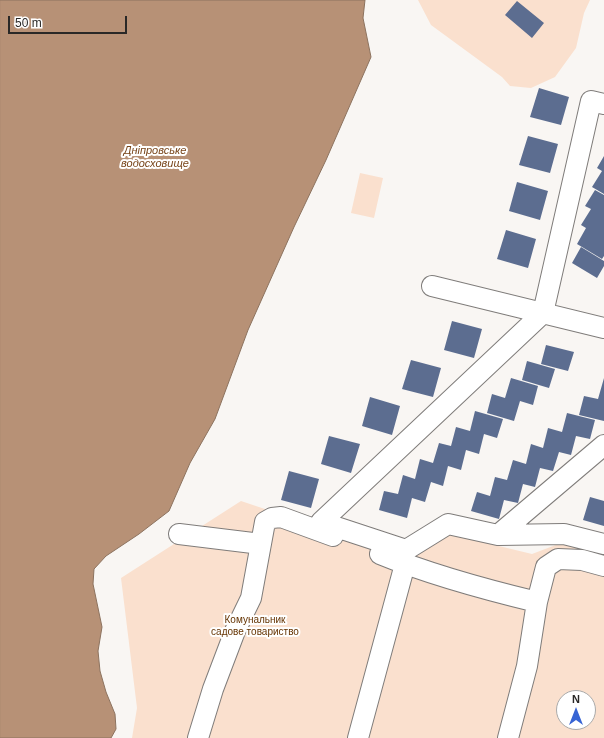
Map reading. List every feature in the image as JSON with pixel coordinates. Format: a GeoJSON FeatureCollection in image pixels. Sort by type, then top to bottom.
{"type":"FeatureCollection","features":[{"type":"Feature","properties":{"kind":"lane"},"geometry":{"type":"LineString","coordinates":[[604,104],[591,101],[543,313],[321,522],[406,550],[448,524],[498,535],[564,534],[604,544]]}},
{"type":"Feature","properties":{"kind":"lane"},"geometry":{"type":"LineString","coordinates":[[432,286],[604,328]]}},
{"type":"Feature","properties":{"kind":"lane"},"geometry":{"type":"LineString","coordinates":[[498,535],[604,445]]}},
{"type":"Feature","properties":{"kind":"lane"},"geometry":{"type":"LineString","coordinates":[[198,738],[213,689],[235,631],[251,598],[265,522],[272,518],[281,517],[405,564],[471,586],[537,602]]}},
{"type":"Feature","properties":{"kind":"lane"},"geometry":{"type":"LineString","coordinates":[[180,534],[261,544]]}},
{"type":"Feature","properties":{"kind":"lane"},"geometry":{"type":"LineString","coordinates":[[508,738],[527,666],[537,602],[546,567],[558,559],[582,560],[604,566]]}},
{"type":"Feature","properties":{"kind":"lane"},"geometry":{"type":"LineString","coordinates":[[358,738],[405,564]]}},
{"type":"Feature","properties":{"kind":"green space"},"geometry":{"type":"Polygon","coordinates":[[[418,0],[590,0],[584,13],[576,48],[555,77],[531,88],[510,86],[502,77],[431,25],[418,0]]]}},
{"type":"Feature","properties":{"kind":"green space"},"geometry":{"type":"Polygon","coordinates":[[[360,173],[383,178],[374,218],[351,213],[360,173]]]}},
{"type":"Feature","properties":{"kind":"green space","name":"Комунальник садове товариство"},"geometry":{"type":"Polygon","coordinates":[[[241,501],[411,558],[449,534],[532,554],[561,543],[604,555],[604,738],[132,738],[137,708],[121,578],[241,501]]]}},
{"type":"Feature","properties":{"kind":"water","name":"Дніпровське водосховище"},"geometry":{"type":"Polygon","coordinates":[[[0,0],[365,0],[363,18],[371,57],[326,160],[248,330],[215,419],[190,463],[169,511],[139,534],[106,556],[94,569],[93,584],[102,627],[98,651],[100,671],[106,692],[115,714],[116,729],[111,738],[0,738],[0,0]]]}},
{"type":"Feature","properties":{"kind":"building"},"geometry":{"type":"Polygon","coordinates":[[[517,1],[544,23],[532,38],[505,15],[517,1]]]}},
{"type":"Feature","properties":{"kind":"building"},"geometry":{"type":"Polygon","coordinates":[[[539,88],[569,97],[561,125],[530,117],[539,88]]]}},
{"type":"Feature","properties":{"kind":"building"},"geometry":{"type":"Polygon","coordinates":[[[528,136],[558,144],[550,173],[519,165],[528,136]]]}},
{"type":"Feature","properties":{"kind":"building"},"geometry":{"type":"Polygon","coordinates":[[[604,156],[604,194],[592,187],[602,171],[597,168],[604,156]]]}},
{"type":"Feature","properties":{"kind":"building"},"geometry":{"type":"Polygon","coordinates":[[[517,182],[548,191],[540,220],[509,211],[517,182]]]}},
{"type":"Feature","properties":{"kind":"building"},"geometry":{"type":"Polygon","coordinates":[[[595,190],[604,195],[604,256],[602,259],[577,244],[586,228],[581,225],[591,209],[585,206],[595,190]]]}},
{"type":"Feature","properties":{"kind":"building"},"geometry":{"type":"Polygon","coordinates":[[[506,230],[536,239],[528,268],[497,259],[506,230]]]}},
{"type":"Feature","properties":{"kind":"building"},"geometry":{"type":"Polygon","coordinates":[[[581,247],[604,261],[604,266],[597,278],[572,263],[581,247]]]}},
{"type":"Feature","properties":{"kind":"building"},"geometry":{"type":"Polygon","coordinates":[[[452,321],[482,329],[474,358],[444,350],[452,321]]]}},
{"type":"Feature","properties":{"kind":"building"},"geometry":{"type":"Polygon","coordinates":[[[546,345],[574,352],[568,371],[541,364],[546,345]]]}},
{"type":"Feature","properties":{"kind":"building"},"geometry":{"type":"Polygon","coordinates":[[[411,360],[441,368],[433,397],[402,389],[411,360]]]}},
{"type":"Feature","properties":{"kind":"building"},"geometry":{"type":"Polygon","coordinates":[[[527,361],[555,369],[549,388],[522,380],[527,361]]]}},
{"type":"Feature","properties":{"kind":"building"},"geometry":{"type":"Polygon","coordinates":[[[511,378],[538,386],[533,405],[520,401],[514,421],[487,413],[492,394],[505,398],[511,378]]]}},
{"type":"Feature","properties":{"kind":"building"},"geometry":{"type":"Polygon","coordinates":[[[604,378],[604,421],[579,415],[584,396],[598,399],[604,378]]]}},
{"type":"Feature","properties":{"kind":"building"},"geometry":{"type":"Polygon","coordinates":[[[370,397],[400,406],[392,435],[362,426],[370,397]]]}},
{"type":"Feature","properties":{"kind":"building"},"geometry":{"type":"Polygon","coordinates":[[[475,411],[503,419],[497,438],[484,434],[479,454],[466,450],[461,470],[448,466],[443,486],[431,482],[425,502],[412,498],[407,518],[379,510],[384,491],[398,494],[403,475],[415,479],[420,459],[433,463],[439,443],[451,446],[456,427],[470,431],[475,411]]]}},
{"type":"Feature","properties":{"kind":"building"},"geometry":{"type":"Polygon","coordinates":[[[567,413],[595,420],[590,439],[576,436],[571,455],[559,452],[553,471],[540,468],[535,487],[523,484],[518,503],[504,500],[499,519],[471,511],[477,492],[490,496],[495,477],[507,480],[513,460],[526,464],[531,444],[543,448],[548,428],[562,432],[567,413]]]}},
{"type":"Feature","properties":{"kind":"building"},"geometry":{"type":"Polygon","coordinates":[[[329,436],[360,444],[351,473],[321,464],[329,436]]]}},
{"type":"Feature","properties":{"kind":"building"},"geometry":{"type":"Polygon","coordinates":[[[289,471],[319,479],[311,508],[281,500],[289,471]]]}},
{"type":"Feature","properties":{"kind":"building"},"geometry":{"type":"Polygon","coordinates":[[[590,497],[604,501],[604,526],[583,520],[590,497]]]}}]}
